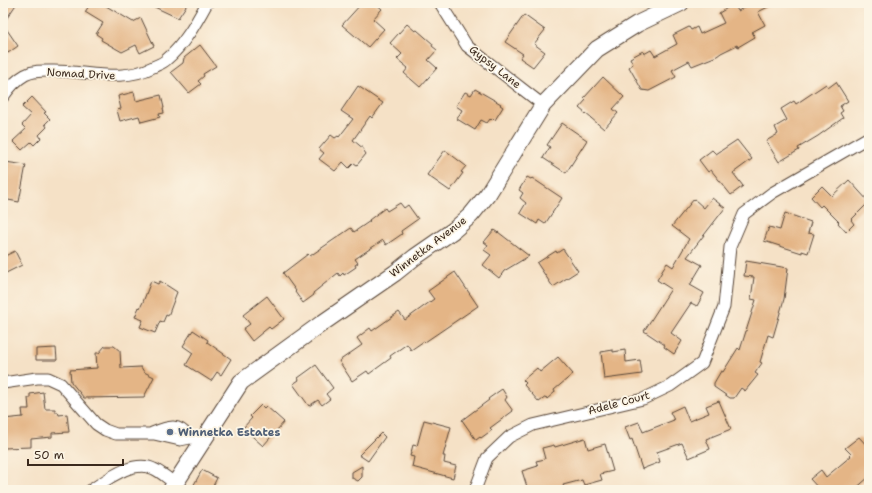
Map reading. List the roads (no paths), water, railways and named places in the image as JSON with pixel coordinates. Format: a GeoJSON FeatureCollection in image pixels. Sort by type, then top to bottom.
{"type":"FeatureCollection","features":[{"type":"Feature","properties":{"kind":"main road","name":"Winnetka Avenue"},"geometry":{"type":"LineString","coordinates":[[173,487],[196,439],[241,382],[454,230],[471,215],[488,194],[543,105],[597,49],[637,24],[681,3]]}},
{"type":"Feature","properties":{"kind":"street","name":"Nomad Drive"},"geometry":{"type":"LineString","coordinates":[[3,96],[15,82],[25,75],[34,72],[68,71],[118,77],[142,73],[165,61],[180,47],[197,22],[207,3]]}},
{"type":"Feature","properties":{"kind":"street","name":"Gypsy Lane"},"geometry":{"type":"LineString","coordinates":[[440,3],[467,46],[543,105]]}},
{"type":"Feature","properties":{"kind":"street","name":"Adele Court"},"geometry":{"type":"LineString","coordinates":[[474,490],[487,458],[509,437],[533,425],[643,399],[670,386],[702,363],[724,307],[730,246],[744,214],[772,193],[869,137]]}},
{"type":"Feature","properties":{"kind":"street"},"geometry":{"type":"LineString","coordinates":[[3,383],[37,378],[48,378],[61,384],[96,424],[105,430],[116,434],[150,434],[172,426],[178,427],[196,439]]}},
{"type":"Feature","properties":{"kind":"street"},"geometry":{"type":"LineString","coordinates":[[91,490],[135,466],[154,468],[173,487]]}},
{"type":"Feature","properties":{"kind":"place","name":"Winnetka Estates"},"geometry":{"type":"Point","coordinates":[170,432]}}]}
